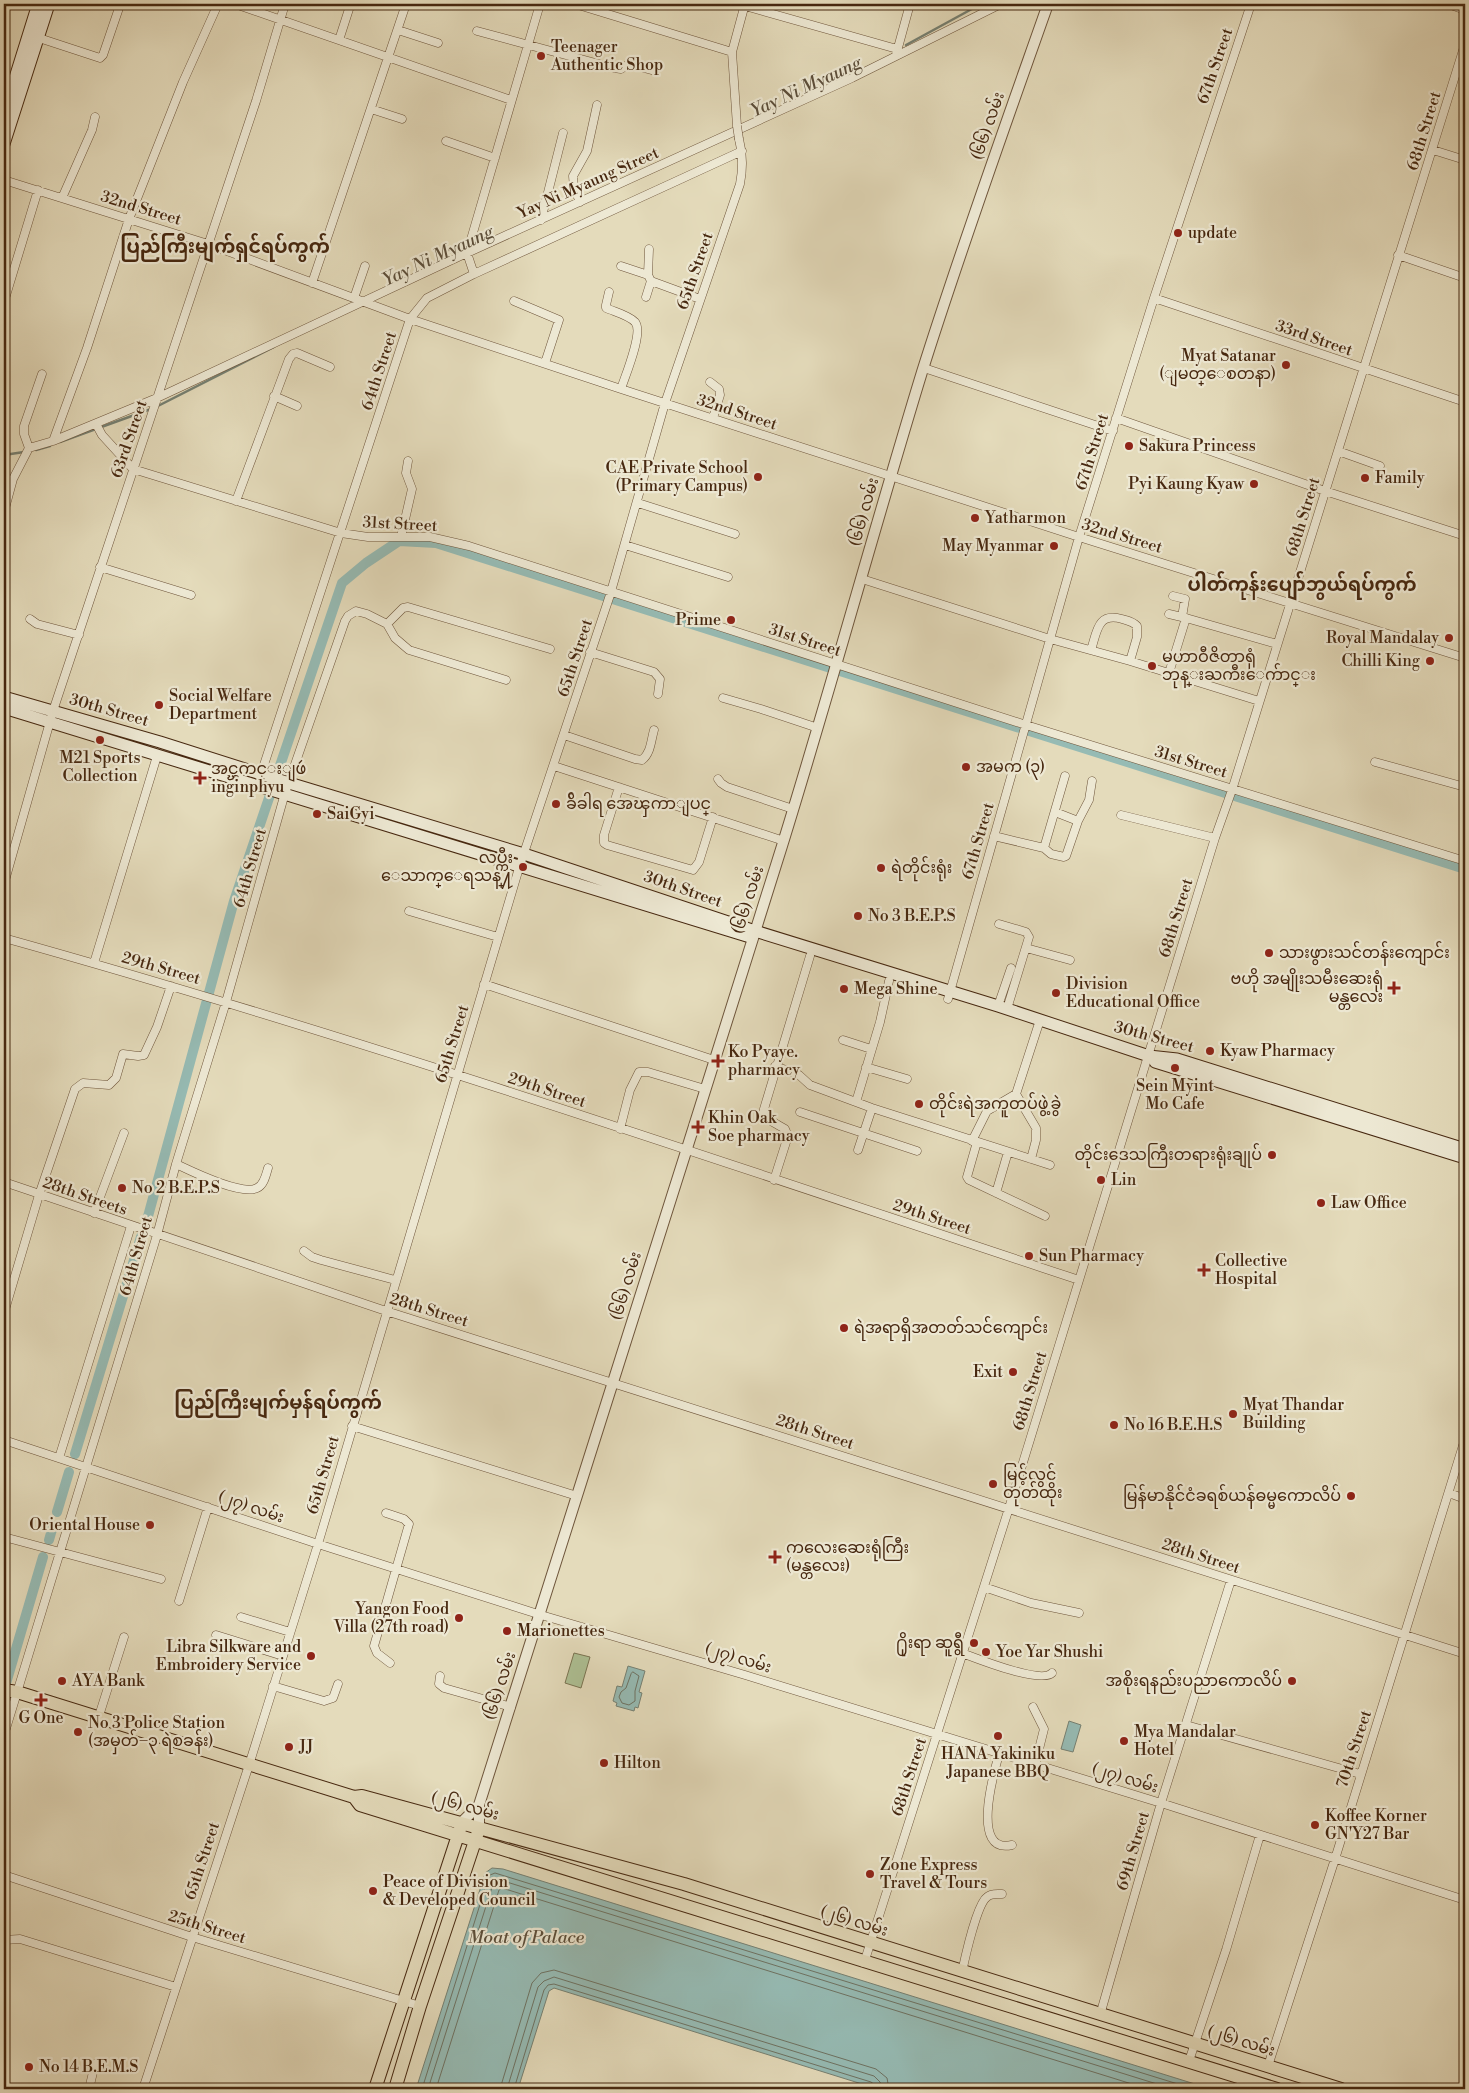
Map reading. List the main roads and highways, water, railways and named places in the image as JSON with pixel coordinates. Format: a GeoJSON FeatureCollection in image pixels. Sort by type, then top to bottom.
{"type":"FeatureCollection","features":[{"type":"Feature","properties":{"kind":"main road"},"geometry":{"type":"LineString","coordinates":[[4,113],[38,4]]}},
{"type":"Feature","properties":{"kind":"main road"},"geometry":{"type":"LineString","coordinates":[[4,144],[49,4]]}},
{"type":"Feature","properties":{"kind":"main road","name":"30th Street"},"geometry":{"type":"LineString","coordinates":[[4,697],[157,756],[265,779]]}},
{"type":"Feature","properties":{"kind":"main road","name":"30th Street"},"geometry":{"type":"LineString","coordinates":[[4,708],[160,742],[519,868],[632,895]]}},
{"type":"Feature","properties":{"kind":"main road","name":"30th Street"},"geometry":{"type":"LineString","coordinates":[[284,787],[524,854],[632,895],[1148,1058],[1210,1074],[1465,1149]]}},
{"type":"Feature","properties":{"kind":"main road","name":"30th Street"},"geometry":{"type":"LineString","coordinates":[[754,934],[810,956],[889,981],[1003,1008],[1039,1023]]}},
{"type":"Feature","properties":{"kind":"main road","name":"30th Street"},"geometry":{"type":"LineString","coordinates":[[1210,1074],[1465,1158]]}},
{"type":"Feature","properties":{"kind":"main road","name":"(၂၆) လမ်း"},"geometry":{"type":"LineString","coordinates":[[9,1691],[354,1797],[362,1796],[480,1826],[684,1884],[1341,2089]]}},
{"type":"Feature","properties":{"kind":"main road","name":"(၂၆) လမ်း"},"geometry":{"type":"LineString","coordinates":[[354,1797],[360,1805],[864,1963],[1277,2089]]}},
{"type":"Feature","properties":{"kind":"main road","name":"(၆၆) လမ်း"},"geometry":{"type":"LineString","coordinates":[[375,2089],[462,1822]]}},
{"type":"Feature","properties":{"kind":"main road","name":"(၆၆) လမ်း"},"geometry":{"type":"LineString","coordinates":[[395,2089],[420,2006],[480,1826]]}},
{"type":"Feature","properties":{"kind":"water"},"geometry":{"type":"Polygon","coordinates":[[[628,1666],[645,1671],[639,1692],[642,1693],[638,1708],[635,1707],[634,1711],[616,1706],[617,1703],[613,1701],[617,1686],[622,1687],[628,1666]]]}},
{"type":"Feature","properties":{"kind":"water"},"geometry":{"type":"Polygon","coordinates":[[[1069,1721],[1081,1725],[1073,1752],[1061,1749],[1069,1721]]]}},
{"type":"Feature","properties":{"kind":"water","name":"Moat of Palace"},"geometry":{"type":"Polygon","coordinates":[[[492,1868],[503,1869],[1211,2089],[878,2089],[554,1988],[549,1991],[518,2089],[416,2089],[485,1873],[492,1868]]]}},
{"type":"Feature","properties":{"kind":"waterway","name":"Yay Ni Myaung"},"geometry":{"type":"LineString","coordinates":[[906,45],[981,4]]}},
{"type":"Feature","properties":{"kind":"waterway","name":"Yay Ni Myaung"},"geometry":{"type":"LineString","coordinates":[[156,407],[274,347]]}},
{"type":"Feature","properties":{"kind":"waterway","name":"Yay Ni Myaung"},"geometry":{"type":"LineString","coordinates":[[60,442],[151,409]]}},
{"type":"Feature","properties":{"kind":"waterway","name":"Yay Ni Myaung"},"geometry":{"type":"LineString","coordinates":[[36,450],[50,446]]}},
{"type":"Feature","properties":{"kind":"waterway","name":"Yay Ni Myaung"},"geometry":{"type":"LineString","coordinates":[[4,455],[24,452]]}},
{"type":"Feature","properties":{"kind":"waterway"},"geometry":{"type":"LineString","coordinates":[[147,1220],[234,901],[342,583],[366,563],[399,541],[436,543],[1465,869]]}},
{"type":"Feature","properties":{"kind":"waterway"},"geometry":{"type":"LineString","coordinates":[[75,1454],[141,1237]]}},
{"type":"Feature","properties":{"kind":"waterway"},"geometry":{"type":"LineString","coordinates":[[57,1512],[69,1472]]}},
{"type":"Feature","properties":{"kind":"waterway"},"geometry":{"type":"LineString","coordinates":[[49,1540],[53,1526]]}},
{"type":"Feature","properties":{"kind":"waterway"},"geometry":{"type":"LineString","coordinates":[[4,1690],[43,1557]]}},
{"type":"Feature","properties":{"kind":"place","name":"Teenager Authentic Shop"},"geometry":{"type":"Point","coordinates":[541,56]}},
{"type":"Feature","properties":{"kind":"place","name":"update"},"geometry":{"type":"Point","coordinates":[1178,233]}},
{"type":"Feature","properties":{"kind":"place","name":"Myat Satanar (ျမတ္ေစတနာ)"},"geometry":{"type":"Point","coordinates":[1286,365]}},
{"type":"Feature","properties":{"kind":"place","name":"Sakura Princess"},"geometry":{"type":"Point","coordinates":[1129,446]}},
{"type":"Feature","properties":{"kind":"place","name":"CAE Private School (Primary Campus)"},"geometry":{"type":"Point","coordinates":[758,477]}},
{"type":"Feature","properties":{"kind":"place","name":"Family"},"geometry":{"type":"Point","coordinates":[1365,478]}},
{"type":"Feature","properties":{"kind":"place","name":"Pyi Kaung Kyaw"},"geometry":{"type":"Point","coordinates":[1254,484]}},
{"type":"Feature","properties":{"kind":"place","name":"Yatharmon"},"geometry":{"type":"Point","coordinates":[975,518]}},
{"type":"Feature","properties":{"kind":"place","name":"May Myanmar"},"geometry":{"type":"Point","coordinates":[1054,546]}},
{"type":"Feature","properties":{"kind":"place","name":"Prime"},"geometry":{"type":"Point","coordinates":[731,620]}},
{"type":"Feature","properties":{"kind":"place","name":"Royal Mandalay"},"geometry":{"type":"Point","coordinates":[1449,638]}},
{"type":"Feature","properties":{"kind":"place","name":"Chilli King"},"geometry":{"type":"Point","coordinates":[1430,661]}},
{"type":"Feature","properties":{"kind":"place","name":"မဟာဝီဇိတာရုံ ဘုန္းႀကီးေက်ာင္း"},"geometry":{"type":"Point","coordinates":[1152,666]}},
{"type":"Feature","properties":{"kind":"place","name":"Social Welfare Department"},"geometry":{"type":"Point","coordinates":[159,705]}},
{"type":"Feature","properties":{"kind":"place","name":"M21 Sports Collection"},"geometry":{"type":"Point","coordinates":[100,740]}},
{"type":"Feature","properties":{"kind":"place","name":"အမက (၃)"},"geometry":{"type":"Point","coordinates":[966,767]}},
{"type":"Feature","properties":{"kind":"place","name":"အင္ၾကင္းျဖဴ inginphyu"},"geometry":{"type":"Point","coordinates":[200,778]}},
{"type":"Feature","properties":{"kind":"place","name":"ခ်ိခါရ အေၾကာျပင္"},"geometry":{"type":"Point","coordinates":[556,804]}},
{"type":"Feature","properties":{"kind":"place","name":"SaiGyi"},"geometry":{"type":"Point","coordinates":[317,814]}},
{"type":"Feature","properties":{"kind":"place","name":"လပ္ကီး ေသာက္ေရသန္႔"},"geometry":{"type":"Point","coordinates":[523,867]}},
{"type":"Feature","properties":{"kind":"place","name":"ရဲတိုင်းရုံး"},"geometry":{"type":"Point","coordinates":[881,868]}},
{"type":"Feature","properties":{"kind":"place","name":"No 3 B.E.P.S"},"geometry":{"type":"Point","coordinates":[858,916]}},
{"type":"Feature","properties":{"kind":"place","name":"သားဖွားသင်တန်းကျောင်း"},"geometry":{"type":"Point","coordinates":[1269,953]}},
{"type":"Feature","properties":{"kind":"place","name":"ဗဟို အမျိုးသမီးဆေးရုံ မန္တလေး"},"geometry":{"type":"Point","coordinates":[1394,988]}},
{"type":"Feature","properties":{"kind":"place","name":"Mega Shine"},"geometry":{"type":"Point","coordinates":[844,989]}},
{"type":"Feature","properties":{"kind":"place","name":"Division Educational Office"},"geometry":{"type":"Point","coordinates":[1056,993]}},
{"type":"Feature","properties":{"kind":"place","name":"Kyaw Pharmacy"},"geometry":{"type":"Point","coordinates":[1210,1051]}},
{"type":"Feature","properties":{"kind":"place","name":"Ko Pyaye. pharmacy"},"geometry":{"type":"Point","coordinates":[718,1061]}},
{"type":"Feature","properties":{"kind":"place","name":"Sein Myint Mo Cafe"},"geometry":{"type":"Point","coordinates":[1175,1068]}},
{"type":"Feature","properties":{"kind":"place","name":"တိုင်းရဲအကူတပ်ဖွဲ့ခွဲ"},"geometry":{"type":"Point","coordinates":[919,1104]}},
{"type":"Feature","properties":{"kind":"place","name":"Khin Oak Soe pharmacy"},"geometry":{"type":"Point","coordinates":[698,1127]}},
{"type":"Feature","properties":{"kind":"place","name":"တိုင်းဒေသကြီးတရားရုံးချုပ်"},"geometry":{"type":"Point","coordinates":[1272,1155]}},
{"type":"Feature","properties":{"kind":"place","name":"Lin"},"geometry":{"type":"Point","coordinates":[1101,1180]}},
{"type":"Feature","properties":{"kind":"place","name":"No 2 B.E.P.S"},"geometry":{"type":"Point","coordinates":[122,1188]}},
{"type":"Feature","properties":{"kind":"place","name":"Law Office"},"geometry":{"type":"Point","coordinates":[1321,1203]}},
{"type":"Feature","properties":{"kind":"place","name":"Sun Pharmacy"},"geometry":{"type":"Point","coordinates":[1029,1256]}},
{"type":"Feature","properties":{"kind":"place","name":"Collective Hospital"},"geometry":{"type":"Point","coordinates":[1204,1270]}},
{"type":"Feature","properties":{"kind":"place","name":"ရဲအရာရှိအတတ်သင်ကျောင်း"},"geometry":{"type":"Point","coordinates":[844,1328]}},
{"type":"Feature","properties":{"kind":"place","name":"Exit"},"geometry":{"type":"Point","coordinates":[1013,1372]}},
{"type":"Feature","properties":{"kind":"place","name":"Myat Thandar Building"},"geometry":{"type":"Point","coordinates":[1233,1414]}},
{"type":"Feature","properties":{"kind":"place","name":"No 16 B.E.H.S"},"geometry":{"type":"Point","coordinates":[1114,1425]}},
{"type":"Feature","properties":{"kind":"place","name":"မြင့်လွင် တုတ်ထိုး"},"geometry":{"type":"Point","coordinates":[993,1484]}},
{"type":"Feature","properties":{"kind":"place","name":"မြန်မာနိုင်ငံခရစ်ယန်ဓမ္မကောလိပ်"},"geometry":{"type":"Point","coordinates":[1351,1496]}},
{"type":"Feature","properties":{"kind":"place","name":"Oriental House"},"geometry":{"type":"Point","coordinates":[150,1525]}},
{"type":"Feature","properties":{"kind":"place","name":"ကလေးဆေးရုံကြီး (မန္တလေး)"},"geometry":{"type":"Point","coordinates":[775,1557]}},
{"type":"Feature","properties":{"kind":"place","name":"Yangon Food Villa (27th road)"},"geometry":{"type":"Point","coordinates":[459,1618]}},
{"type":"Feature","properties":{"kind":"place","name":"Marionettes"},"geometry":{"type":"Point","coordinates":[507,1631]}},
{"type":"Feature","properties":{"kind":"place","name":"႐ိုးရာ ဆူရွီ"},"geometry":{"type":"Point","coordinates":[974,1643]}},
{"type":"Feature","properties":{"kind":"place","name":"Yoe Yar Shushi"},"geometry":{"type":"Point","coordinates":[986,1652]}},
{"type":"Feature","properties":{"kind":"place","name":"Libra Silkware and Embroidery Service"},"geometry":{"type":"Point","coordinates":[311,1656]}},
{"type":"Feature","properties":{"kind":"place","name":"AYA Bank"},"geometry":{"type":"Point","coordinates":[62,1681]}},
{"type":"Feature","properties":{"kind":"place","name":"အစိုးရနည်းပညာကောလိပ်"},"geometry":{"type":"Point","coordinates":[1292,1681]}},
{"type":"Feature","properties":{"kind":"place","name":"G One"},"geometry":{"type":"Point","coordinates":[41,1700]}},
{"type":"Feature","properties":{"kind":"place","name":"No 3 Police Station (အမှတ်−၃ ရဲစခန်း)"},"geometry":{"type":"Point","coordinates":[78,1732]}},
{"type":"Feature","properties":{"kind":"place","name":"HANA Yakiniku Japanese BBQ"},"geometry":{"type":"Point","coordinates":[998,1736]}},
{"type":"Feature","properties":{"kind":"place","name":"Mya Mandalar Hotel"},"geometry":{"type":"Point","coordinates":[1124,1741]}},
{"type":"Feature","properties":{"kind":"place","name":"JJ"},"geometry":{"type":"Point","coordinates":[289,1747]}},
{"type":"Feature","properties":{"kind":"place","name":"Hilton"},"geometry":{"type":"Point","coordinates":[604,1763]}},
{"type":"Feature","properties":{"kind":"place","name":"Koffee Korner GN'Y27 Bar"},"geometry":{"type":"Point","coordinates":[1315,1825]}},
{"type":"Feature","properties":{"kind":"place","name":"Zone Express Travel & Tours"},"geometry":{"type":"Point","coordinates":[870,1874]}},
{"type":"Feature","properties":{"kind":"place","name":"Peace of Division & Developed Council"},"geometry":{"type":"Point","coordinates":[373,1891]}},
{"type":"Feature","properties":{"kind":"place","name":"No 14 B.E.M.S"},"geometry":{"type":"Point","coordinates":[29,2067]}},
{"type":"Feature","properties":{"kind":"district","name":"ပြည်ကြီးမျက်ရှင်ရပ်ကွက်"},"geometry":{"type":"Point","coordinates":[225,247]}},
{"type":"Feature","properties":{"kind":"district","name":"ပါတ်ကုန်းပျော်ဘွယ်ရပ်ကွက်"},"geometry":{"type":"Point","coordinates":[1302,585]}},
{"type":"Feature","properties":{"kind":"district","name":"ပြည်ကြီးမျက်မှန်ရပ်ကွက်"},"geometry":{"type":"Point","coordinates":[278,1403]}}]}
